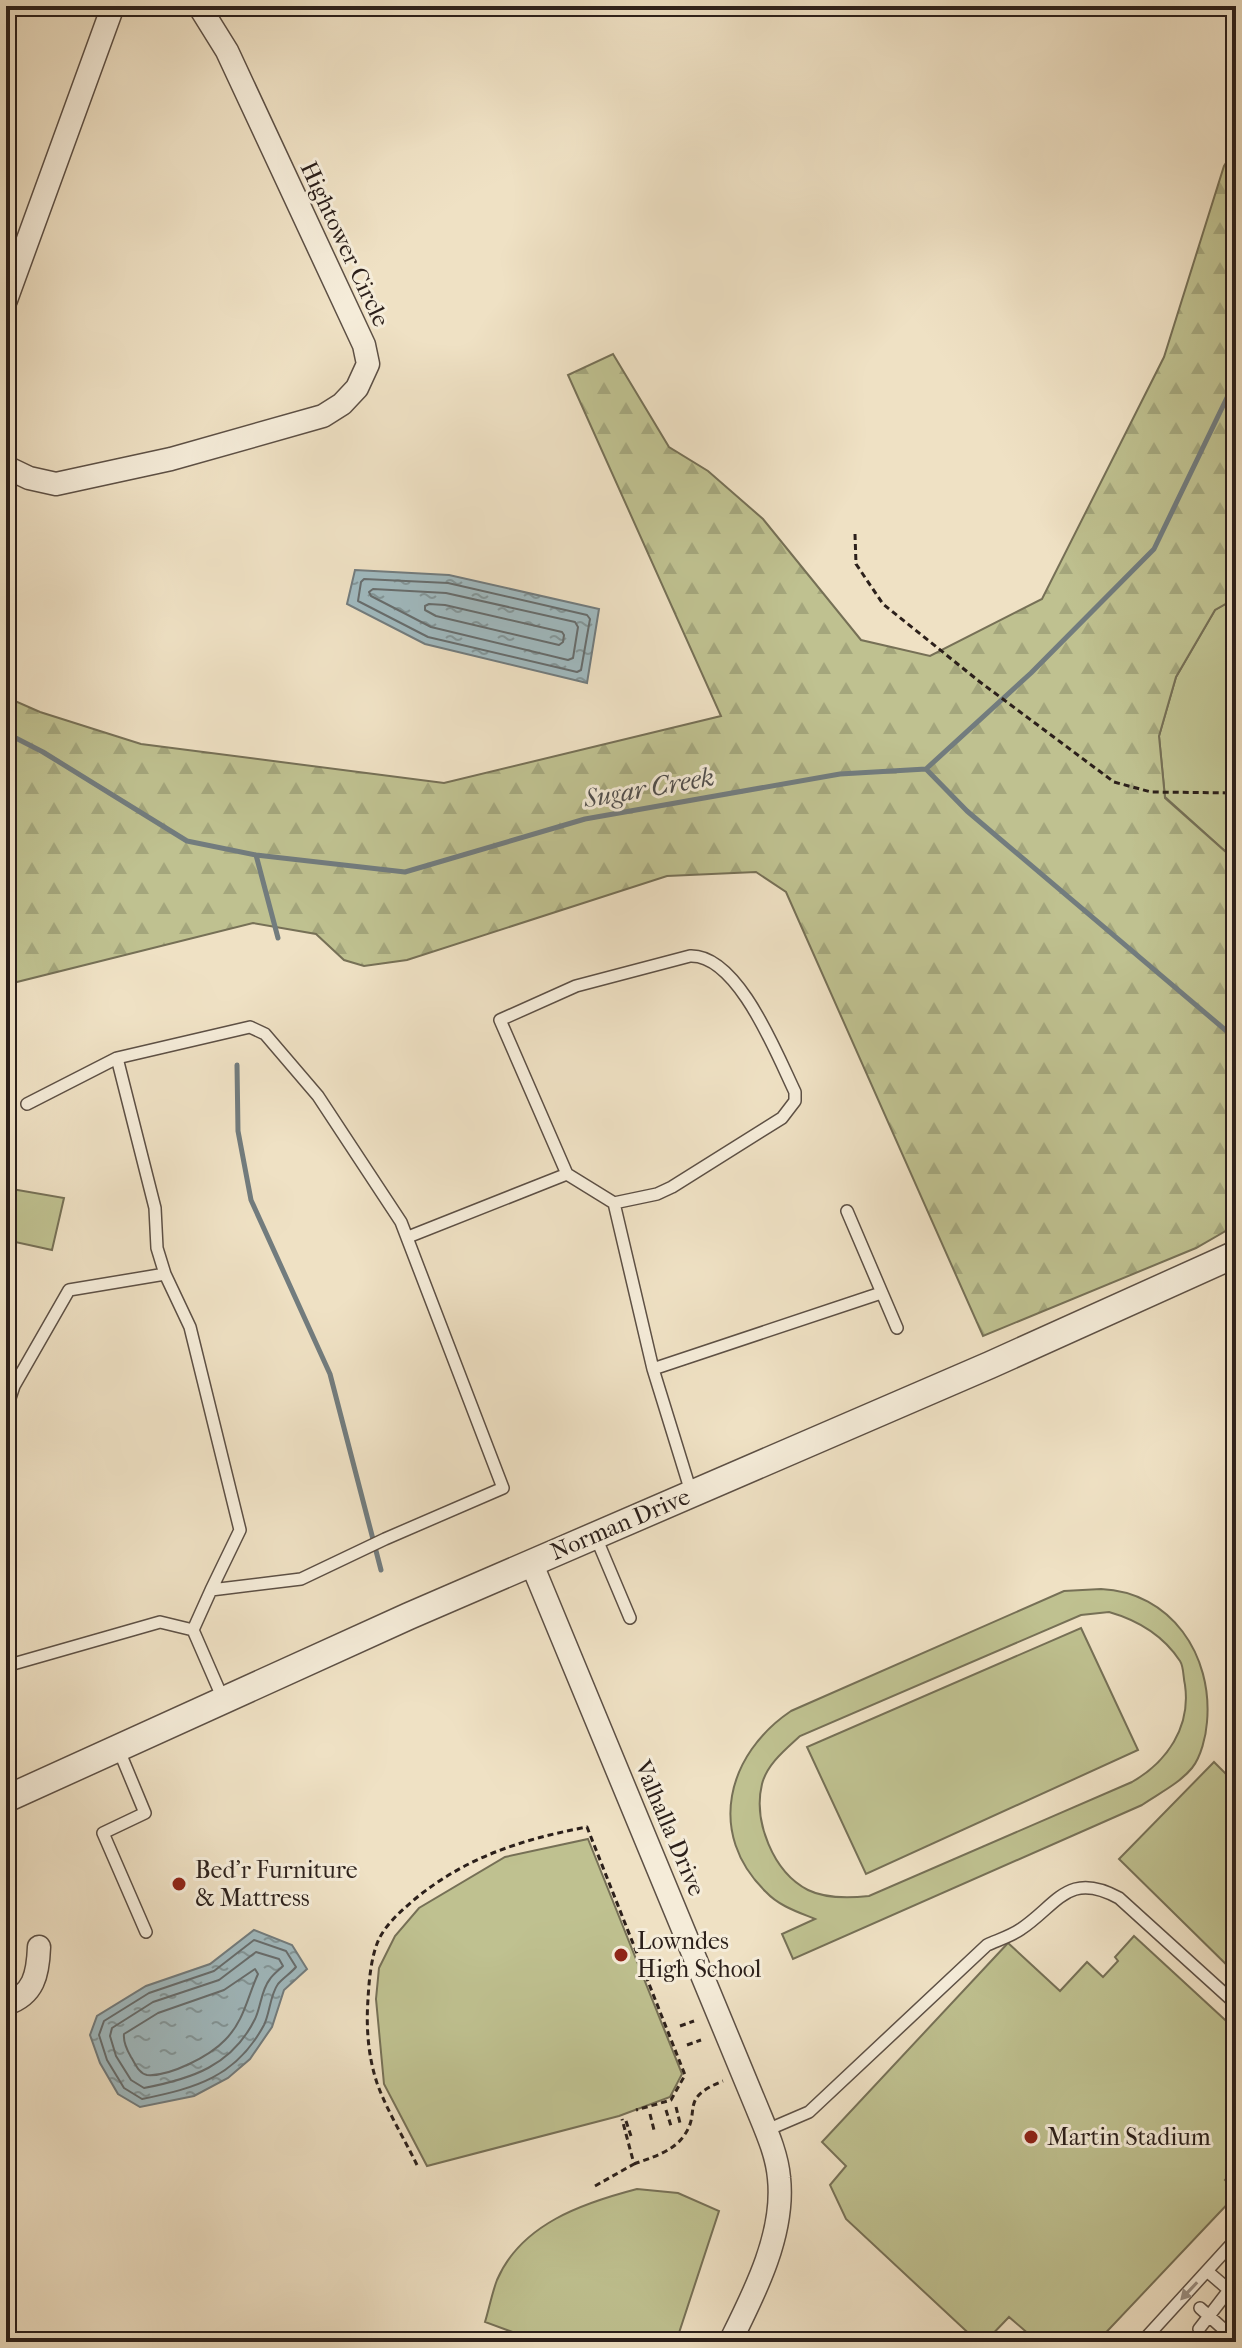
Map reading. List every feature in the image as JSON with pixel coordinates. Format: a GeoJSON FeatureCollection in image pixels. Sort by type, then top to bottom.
{"type":"FeatureCollection","features":[{"type":"Feature","properties":{"kind":"street"},"geometry":{"type":"LineString","coordinates":[[6,300],[113,6]]}},
{"type":"Feature","properties":{"kind":"street","name":"Hightower Circle"},"geometry":{"type":"LineString","coordinates":[[6,467],[29,478],[56,484],[252,438],[323,416],[342,404],[357,388],[368,364],[364,345],[227,51],[199,6]]}},
{"type":"Feature","properties":{"kind":"street","name":"Norman Drive"},"geometry":{"type":"LineString","coordinates":[[6,1799],[531,1562],[976,1371],[1236,1254]]}},
{"type":"Feature","properties":{"kind":"street","name":"Valhalla Drive"},"geometry":{"type":"LineString","coordinates":[[531,1562],[767,2130],[779,2177],[778,2209],[767,2256],[730,2342]]}},
{"type":"Feature","properties":{"kind":"street"},"geometry":{"type":"LineString","coordinates":[[6,2004],[23,1996],[33,1984],[38,1971],[39,1947]]}},
{"type":"Feature","properties":{"kind":"lane"},"geometry":{"type":"LineString","coordinates":[[690,956],[707,958],[717,963],[753,1004],[795,1092],[795,1101],[782,1118],[672,1187],[657,1194],[614,1203],[567,1174],[500,1020],[576,986],[690,956]]}},
{"type":"Feature","properties":{"kind":"lane"},"geometry":{"type":"LineString","coordinates":[[27,1104],[117,1058],[250,1027],[258,1028],[318,1096],[401,1222],[503,1488],[301,1579],[211,1590]]}},
{"type":"Feature","properties":{"kind":"lane"},"geometry":{"type":"LineString","coordinates":[[117,1058],[155,1208],[157,1248],[165,1274],[190,1327],[240,1530],[193,1630],[223,1699]]}},
{"type":"Feature","properties":{"kind":"lane"},"geometry":{"type":"LineString","coordinates":[[408,1237],[567,1174]]}},
{"type":"Feature","properties":{"kind":"lane"},"geometry":{"type":"LineString","coordinates":[[614,1203],[653,1369],[692,1493]]}},
{"type":"Feature","properties":{"kind":"lane"},"geometry":{"type":"LineString","coordinates":[[847,1211],[897,1328]]}},
{"type":"Feature","properties":{"kind":"lane"},"geometry":{"type":"LineString","coordinates":[[6,1410],[14,1386],[69,1290],[165,1274]]}},
{"type":"Feature","properties":{"kind":"lane"},"geometry":{"type":"LineString","coordinates":[[653,1369],[881,1293]]}},
{"type":"Feature","properties":{"kind":"lane"},"geometry":{"type":"LineString","coordinates":[[595,1535],[630,1618]]}},
{"type":"Feature","properties":{"kind":"lane"},"geometry":{"type":"LineString","coordinates":[[6,1666],[160,1622],[193,1630]]}},
{"type":"Feature","properties":{"kind":"lane"},"geometry":{"type":"LineString","coordinates":[[118,1748],[145,1813],[103,1833],[146,1932]]}},
{"type":"Feature","properties":{"kind":"lane"},"geometry":{"type":"LineString","coordinates":[[767,2130],[809,2112],[987,1945],[1021,1929],[1057,1898],[1078,1888],[1098,1889],[1119,1898],[1236,2004]]}},
{"type":"Feature","properties":{"kind":"lane"},"geometry":{"type":"LineString","coordinates":[[1149,2340],[1236,2239]]}},
{"type":"Feature","properties":{"kind":"lane"},"geometry":{"type":"LineString","coordinates":[[1199,2329],[1204,2312],[1234,2289],[1207,2271]]}},
{"type":"Feature","properties":{"kind":"lane"},"geometry":{"type":"LineString","coordinates":[[1204,2312],[1230,2335]]}},
{"type":"Feature","properties":{"kind":"path"},"geometry":{"type":"LineString","coordinates":[[855,534],[856,564],[883,604],[1038,727],[1114,782],[1151,792],[1236,793]]}},
{"type":"Feature","properties":{"kind":"path"},"geometry":{"type":"LineString","coordinates":[[417,2165],[378,2085],[370,2056],[367,2016],[369,1982],[378,1941],[396,1915],[455,1871],[512,1844],[555,1833],[587,1827],[685,2075],[671,2100],[636,2110]]}},
{"type":"Feature","properties":{"kind":"path"},"geometry":{"type":"LineString","coordinates":[[680,2026],[694,2021]]}},
{"type":"Feature","properties":{"kind":"path"},"geometry":{"type":"LineString","coordinates":[[687,2045],[701,2040]]}},
{"type":"Feature","properties":{"kind":"path"},"geometry":{"type":"LineString","coordinates":[[595,2186],[675,2145],[687,2130],[691,2109],[702,2089],[726,2079]]}},
{"type":"Feature","properties":{"kind":"path"},"geometry":{"type":"LineString","coordinates":[[676,2107],[680,2123]]}},
{"type":"Feature","properties":{"kind":"path"},"geometry":{"type":"LineString","coordinates":[[666,2110],[671,2126]]}},
{"type":"Feature","properties":{"kind":"path"},"geometry":{"type":"LineString","coordinates":[[650,2114],[654,2130]]}},
{"type":"Feature","properties":{"kind":"path"},"geometry":{"type":"LineString","coordinates":[[631,2136],[624,2120],[634,2164]]}},
{"type":"Feature","properties":{"kind":"green space"},"geometry":{"type":"Polygon","coordinates":[[[1236,148],[1236,528],[1233,543],[1236,550],[1236,598],[1215,610],[1176,677],[1159,736],[1165,798],[1236,861],[1236,1225],[1196,1248],[983,1336],[786,892],[756,872],[667,876],[407,960],[364,966],[344,960],[316,934],[253,923],[13,983],[6,988],[6,792],[10,768],[6,766],[6,697],[40,712],[141,744],[444,783],[721,716],[568,375],[613,354],[669,447],[708,471],[763,519],[861,640],[930,656],[1042,599],[1164,357],[1224,166],[1236,148]]]}},
{"type":"Feature","properties":{"kind":"green space"},"geometry":{"type":"Polygon","coordinates":[[[1236,598],[1236,861],[1165,797],[1159,736],[1176,677],[1215,610],[1236,598]]]}},
{"type":"Feature","properties":{"kind":"green space"},"geometry":{"type":"Polygon","coordinates":[[[6,1188],[64,1198],[52,1250],[6,1240],[6,1188]]]}},
{"type":"Feature","properties":{"kind":"green space"},"geometry":{"type":"Polygon","coordinates":[[[1101,1589],[1126,1593],[1148,1602],[1167,1615],[1182,1632],[1195,1651],[1207,1697],[1204,1740],[1192,1768],[1142,1805],[793,1959],[782,1934],[815,1919],[783,1905],[766,1892],[747,1869],[736,1845],[731,1821],[732,1796],[739,1772],[752,1749],[769,1729],[791,1711],[1064,1591],[1101,1589]],[[1109,1612],[1081,1615],[800,1736],[768,1770],[760,1798],[760,1814],[768,1844],[785,1871],[815,1893],[838,1897],[869,1896],[1145,1774],[1166,1754],[1180,1729],[1186,1700],[1183,1669],[1173,1652],[1157,1636],[1109,1612]]]}},
{"type":"Feature","properties":{"kind":"green space"},"geometry":{"type":"Polygon","coordinates":[[[1081,1628],[1138,1750],[866,1874],[807,1747],[1081,1628]]]}},
{"type":"Feature","properties":{"kind":"green space"},"geometry":{"type":"Polygon","coordinates":[[[1214,1762],[1236,1784],[1236,1974],[1119,1859],[1214,1762]]]}},
{"type":"Feature","properties":{"kind":"green space"},"geometry":{"type":"Polygon","coordinates":[[[588,1839],[682,2074],[670,2097],[619,2116],[427,2166],[384,2084],[376,1999],[379,1968],[395,1936],[419,1908],[505,1857],[588,1839]]]}},
{"type":"Feature","properties":{"kind":"green space","name":"Martin Stadium"},"geometry":{"type":"Polygon","coordinates":[[[1134,1936],[1236,2030],[1231,2039],[1236,2045],[1236,2114],[1227,2124],[1236,2133],[1236,2168],[1225,2180],[1236,2195],[1097,2342],[1038,2342],[1009,2317],[985,2342],[978,2342],[846,2219],[830,2185],[846,2166],[822,2142],[1008,1943],[1060,1991],[1087,1962],[1103,1977],[1118,1961],[1115,1957],[1134,1936]]]}},
{"type":"Feature","properties":{"kind":"green space"},"geometry":{"type":"Polygon","coordinates":[[[637,2189],[678,2193],[719,2211],[676,2342],[540,2342],[485,2322],[497,2280],[521,2244],[538,2230],[575,2209],[637,2189]]]}},
{"type":"Feature","properties":{"kind":"water"},"geometry":{"type":"Polygon","coordinates":[[[355,570],[449,575],[599,609],[587,683],[425,644],[347,604],[355,570]]]}},
{"type":"Feature","properties":{"kind":"water"},"geometry":{"type":"Polygon","coordinates":[[[254,1930],[292,1945],[307,1969],[284,1990],[272,2027],[250,2059],[228,2078],[194,2096],[140,2107],[118,2094],[100,2063],[90,2035],[97,2016],[146,1986],[210,1964],[254,1930]]]}},
{"type":"Feature","properties":{"kind":"waterway"},"geometry":{"type":"LineString","coordinates":[[926,769],[1031,673],[1154,549],[1236,379]]}},
{"type":"Feature","properties":{"kind":"waterway","name":"Sugar Creek"},"geometry":{"type":"LineString","coordinates":[[6,733],[43,752],[187,841],[256,855],[405,872],[585,819],[840,774],[926,769],[967,811],[1236,1039]]}},
{"type":"Feature","properties":{"kind":"waterway"},"geometry":{"type":"LineString","coordinates":[[256,855],[278,938]]}},
{"type":"Feature","properties":{"kind":"waterway"},"geometry":{"type":"LineString","coordinates":[[237,1065],[238,1131],[251,1200],[330,1374],[381,1570]]}},
{"type":"Feature","properties":{"kind":"place","name":"Bed'r Furniture & Mattress"},"geometry":{"type":"Point","coordinates":[179,1884]}},
{"type":"Feature","properties":{"kind":"place","name":"Lowndes High School"},"geometry":{"type":"Point","coordinates":[621,1955]}},
{"type":"Feature","properties":{"kind":"place","name":"Martin Stadium"},"geometry":{"type":"Point","coordinates":[1031,2137]}}]}
